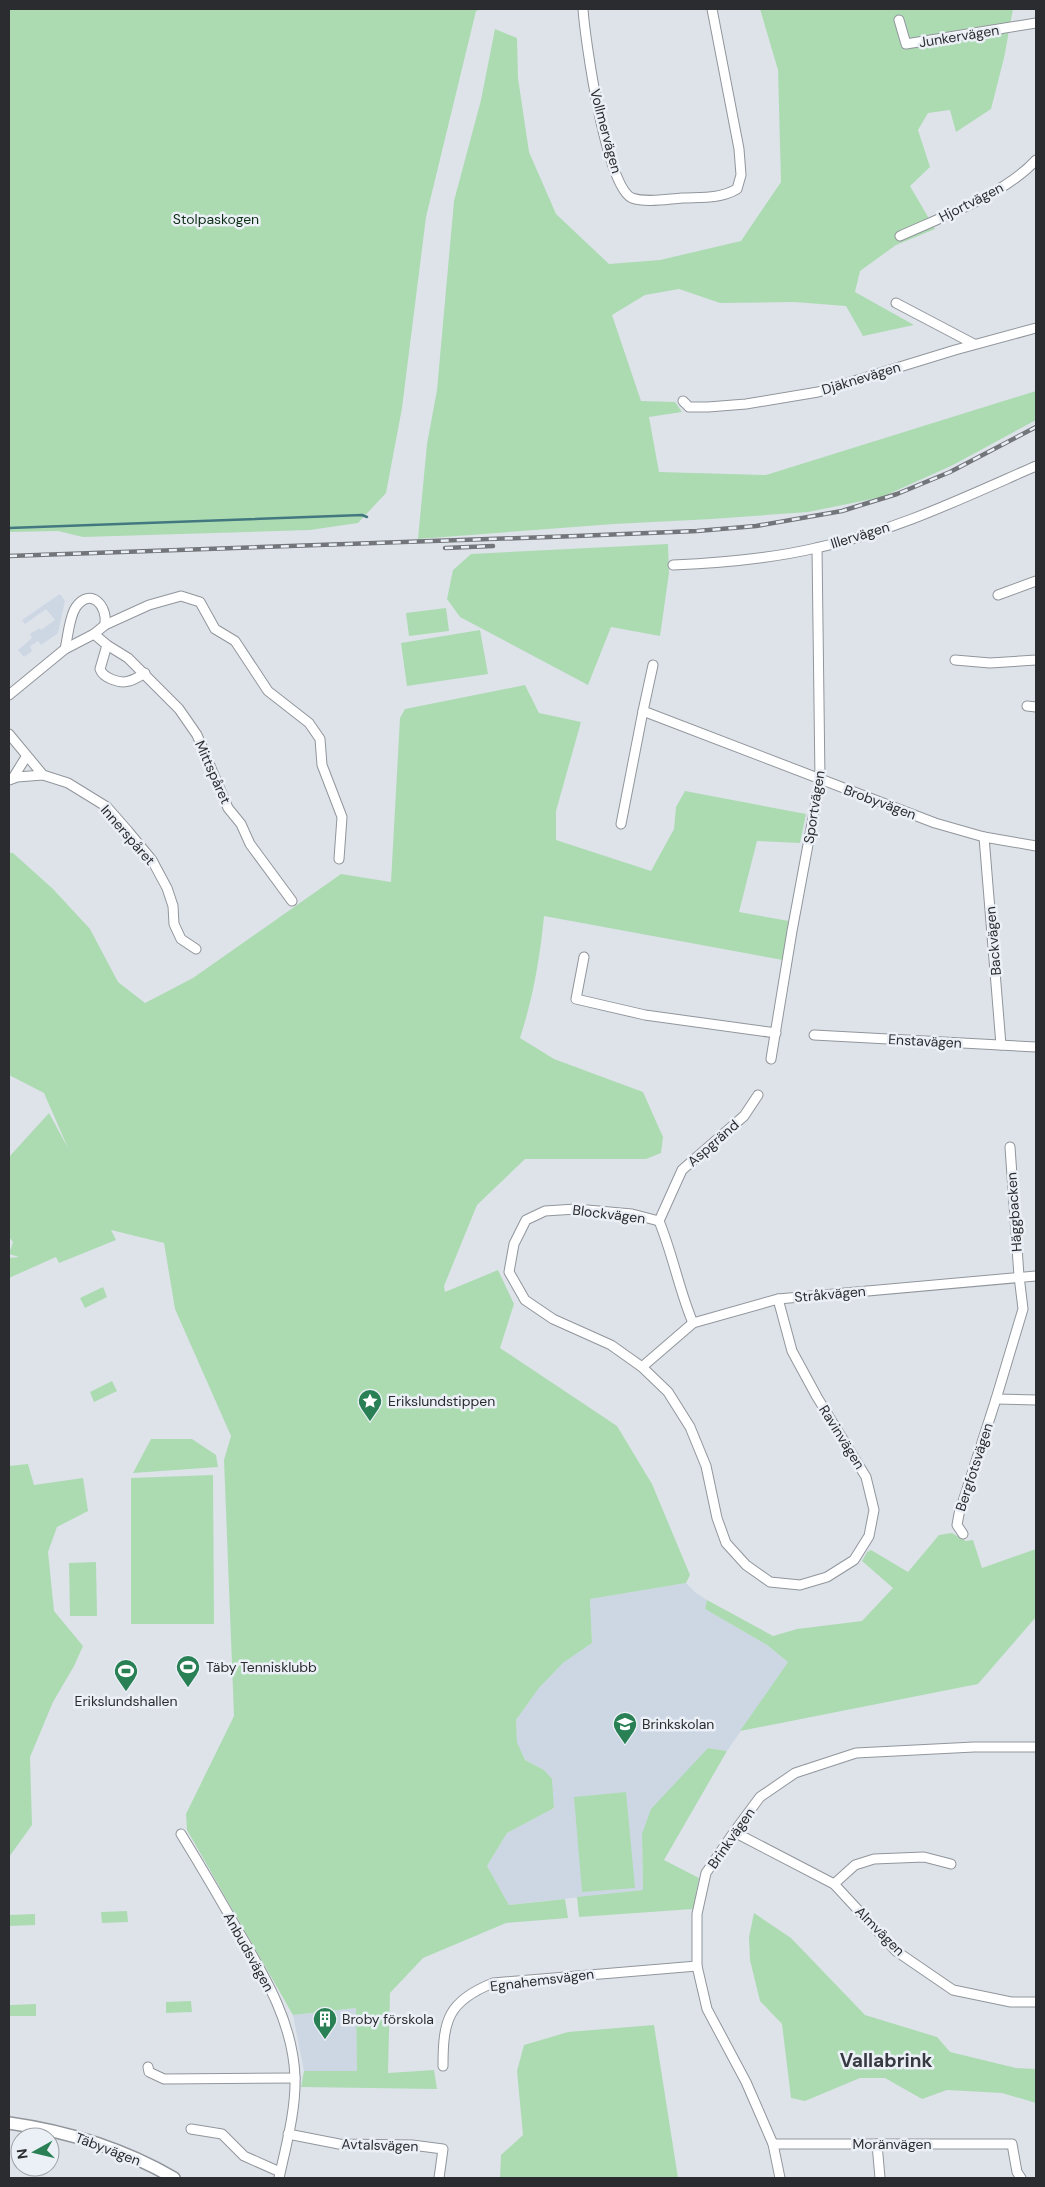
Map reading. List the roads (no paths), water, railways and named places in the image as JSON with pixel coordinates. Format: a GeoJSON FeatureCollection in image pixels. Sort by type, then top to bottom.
{"type":"FeatureCollection","features":[{"type":"Feature","properties":{"kind":"main road","name":"Täbyvägen"},"geometry":{"type":"LineString","coordinates":[[9,2123],[41,2127],[80,2137],[159,2169],[174,2178]]}},
{"type":"Feature","properties":{"kind":"street","name":"Vollmervägen"},"geometry":{"type":"LineString","coordinates":[[583,9],[590,64],[608,148],[621,188],[631,198],[643,200],[713,197],[727,195],[737,189],[741,175],[739,149],[712,9]]}},
{"type":"Feature","properties":{"kind":"street","name":"Junkervägen"},"geometry":{"type":"LineString","coordinates":[[899,20],[906,44],[1036,23]]}},
{"type":"Feature","properties":{"kind":"street","name":"Hjortvägen"},"geometry":{"type":"LineString","coordinates":[[900,236],[968,205],[1024,174],[1036,160]]}},
{"type":"Feature","properties":{"kind":"street"},"geometry":{"type":"LineString","coordinates":[[896,303],[974,344]]}},
{"type":"Feature","properties":{"kind":"street","name":"Djäknevägen"},"geometry":{"type":"LineString","coordinates":[[683,401],[689,407],[708,407],[746,404],[818,392],[974,344],[1036,328]]}},
{"type":"Feature","properties":{"kind":"street","name":"Illervägen"},"geometry":{"type":"LineString","coordinates":[[673,565],[723,563],[817,548],[885,529],[960,500],[1036,466]]}},
{"type":"Feature","properties":{"kind":"street","name":"Sportvägen"},"geometry":{"type":"LineString","coordinates":[[771,1059],[820,780],[817,548]]}},
{"type":"Feature","properties":{"kind":"street"},"geometry":{"type":"LineString","coordinates":[[998,595],[1036,581]]}},
{"type":"Feature","properties":{"kind":"street"},"geometry":{"type":"LineString","coordinates":[[9,695],[65,649],[94,634],[106,625],[149,605],[181,596],[200,602],[214,629],[235,641],[268,691],[309,723],[320,740],[322,765],[342,817],[339,859]]}},
{"type":"Feature","properties":{"kind":"street"},"geometry":{"type":"LineString","coordinates":[[65,649],[74,609],[82,600],[96,600],[102,606],[106,612],[106,625]]}},
{"type":"Feature","properties":{"kind":"street","name":"Mittspåret"},"geometry":{"type":"LineString","coordinates":[[94,634],[128,658],[179,709],[197,735],[228,808],[241,824],[250,844],[292,901]]}},
{"type":"Feature","properties":{"kind":"street"},"geometry":{"type":"LineString","coordinates":[[107,645],[100,669],[101,673],[106,677],[129,682],[145,673]]}},
{"type":"Feature","properties":{"kind":"street"},"geometry":{"type":"LineString","coordinates":[[955,660],[990,663],[1036,660]]}},
{"type":"Feature","properties":{"kind":"street"},"geometry":{"type":"LineString","coordinates":[[620,824],[654,665]]}},
{"type":"Feature","properties":{"kind":"street"},"geometry":{"type":"LineString","coordinates":[[1026,706],[1036,707]]}},
{"type":"Feature","properties":{"kind":"street","name":"Brobyvägen"},"geometry":{"type":"LineString","coordinates":[[643,712],[666,719],[935,823],[984,837],[1036,846]]}},
{"type":"Feature","properties":{"kind":"street","name":"Innerspåret"},"geometry":{"type":"LineString","coordinates":[[9,734],[26,757],[43,775]]}},
{"type":"Feature","properties":{"kind":"street","name":"Innerspåret"},"geometry":{"type":"LineString","coordinates":[[11,779],[26,757]]}},
{"type":"Feature","properties":{"kind":"street","name":"Innerspåret"},"geometry":{"type":"LineString","coordinates":[[11,779],[43,775],[68,783],[107,807],[152,860],[168,888],[173,906],[174,924],[181,939],[196,949]]}},
{"type":"Feature","properties":{"kind":"street","name":"Backvägen"},"geometry":{"type":"LineString","coordinates":[[984,837],[1001,1045]]}},
{"type":"Feature","properties":{"kind":"street"},"geometry":{"type":"LineString","coordinates":[[584,957],[576,1000],[645,1015],[776,1033]]}},
{"type":"Feature","properties":{"kind":"street","name":"Enstavägen"},"geometry":{"type":"LineString","coordinates":[[814,1035],[1036,1047]]}},
{"type":"Feature","properties":{"kind":"street","name":"Aspgränd"},"geometry":{"type":"LineString","coordinates":[[659,1221],[682,1170],[744,1116],[758,1095]]}},
{"type":"Feature","properties":{"kind":"street","name":"Häggbacken"},"geometry":{"type":"LineString","coordinates":[[1010,1147],[1018,1276]]}},
{"type":"Feature","properties":{"kind":"street","name":"Blockvägen"},"geometry":{"type":"LineString","coordinates":[[642,1367],[611,1345],[553,1319],[525,1300],[509,1272],[514,1244],[526,1220],[545,1211],[576,1209],[632,1214],[659,1221],[670,1248],[682,1296],[693,1323]]}},
{"type":"Feature","properties":{"kind":"street","name":"Stråkvägen"},"geometry":{"type":"LineString","coordinates":[[642,1367],[693,1323],[778,1299],[1018,1276],[1036,1276]]}},
{"type":"Feature","properties":{"kind":"street","name":"Bergfotsvägen"},"geometry":{"type":"LineString","coordinates":[[963,1534],[957,1525],[958,1514],[1023,1309],[1018,1276]]}},
{"type":"Feature","properties":{"kind":"street","name":"Ravinvägen"},"geometry":{"type":"LineString","coordinates":[[642,1367],[668,1392],[690,1427],[706,1466],[717,1518],[726,1543],[746,1565],[770,1582],[800,1585],[827,1577],[854,1560],[870,1536],[874,1510],[866,1477],[817,1397],[792,1351],[778,1299]]}},
{"type":"Feature","properties":{"kind":"street"},"geometry":{"type":"LineString","coordinates":[[996,1399],[1036,1400]]}},
{"type":"Feature","properties":{"kind":"street","name":"Brinkvägen"},"geometry":{"type":"LineString","coordinates":[[780,2178],[773,2144],[746,2082],[707,2009],[697,1966],[698,1914],[706,1873],[760,1797],[795,1773],[856,1753],[974,1747],[1036,1747]]}},
{"type":"Feature","properties":{"kind":"street","name":"Almvägen"},"geometry":{"type":"LineString","coordinates":[[734,1832],[834,1884],[896,1951],[953,1990],[1011,2002],[1036,2002]]}},
{"type":"Feature","properties":{"kind":"street","name":"Anbudsvägen"},"geometry":{"type":"LineString","coordinates":[[181,1834],[249,1950],[280,2008],[290,2036],[295,2078],[288,2134],[279,2175],[244,2156],[222,2134],[191,2129]]}},
{"type":"Feature","properties":{"kind":"street"},"geometry":{"type":"LineString","coordinates":[[834,1884],[855,1865],[874,1859],[924,1857],[951,1864]]}},
{"type":"Feature","properties":{"kind":"street","name":"Egnahemsvägen"},"geometry":{"type":"LineString","coordinates":[[443,2066],[443,2042],[448,2019],[459,2001],[475,1990],[493,1982],[697,1966]]}},
{"type":"Feature","properties":{"kind":"street"},"geometry":{"type":"LineString","coordinates":[[148,2067],[149,2072],[164,2079],[295,2078]]}},
{"type":"Feature","properties":{"kind":"street","name":"Avtalsvägen"},"geometry":{"type":"LineString","coordinates":[[288,2134],[339,2144],[412,2145],[443,2149],[440,2178]]}},
{"type":"Feature","properties":{"kind":"street","name":"Moränvägen"},"geometry":{"type":"LineString","coordinates":[[773,2144],[1012,2144],[1017,2172],[1021,2178]]}},
{"type":"Feature","properties":{"kind":"street"},"geometry":{"type":"LineString","coordinates":[[876,2144],[880,2178]]}},
{"type":"Feature","properties":{"kind":"waterway"},"geometry":{"type":"LineString","coordinates":[[9,528],[362,515],[367,517]]}},
{"type":"Feature","properties":{"kind":"railway"},"geometry":{"type":"LineString","coordinates":[[9,556],[576,536],[697,531],[756,526],[842,511],[897,494],[950,472],[1036,427]]}},
{"type":"Feature","properties":{"kind":"railway"},"geometry":{"type":"LineString","coordinates":[[445,548],[493,546]]}},
{"type":"Feature","properties":{"kind":"place","name":"Erikslundstippen"},"geometry":{"type":"Point","coordinates":[370,1422]}},
{"type":"Feature","properties":{"kind":"place","name":"Täby Tennisklubb"},"geometry":{"type":"Point","coordinates":[188,1688]}},
{"type":"Feature","properties":{"kind":"place","name":"Erikslundshallen"},"geometry":{"type":"Point","coordinates":[126,1692]}},
{"type":"Feature","properties":{"kind":"place","name":"Brinkskolan"},"geometry":{"type":"Point","coordinates":[625,1745]}},
{"type":"Feature","properties":{"kind":"place","name":"Broby förskola"},"geometry":{"type":"Point","coordinates":[325,2040]}},
{"type":"Feature","properties":{"kind":"district","name":"Vallabrink"},"geometry":{"type":"Point","coordinates":[886,2060]}},
{"type":"Feature","properties":{"kind":"park label","name":"Stolpaskogen"},"geometry":{"type":"Point","coordinates":[216,219]}}]}
